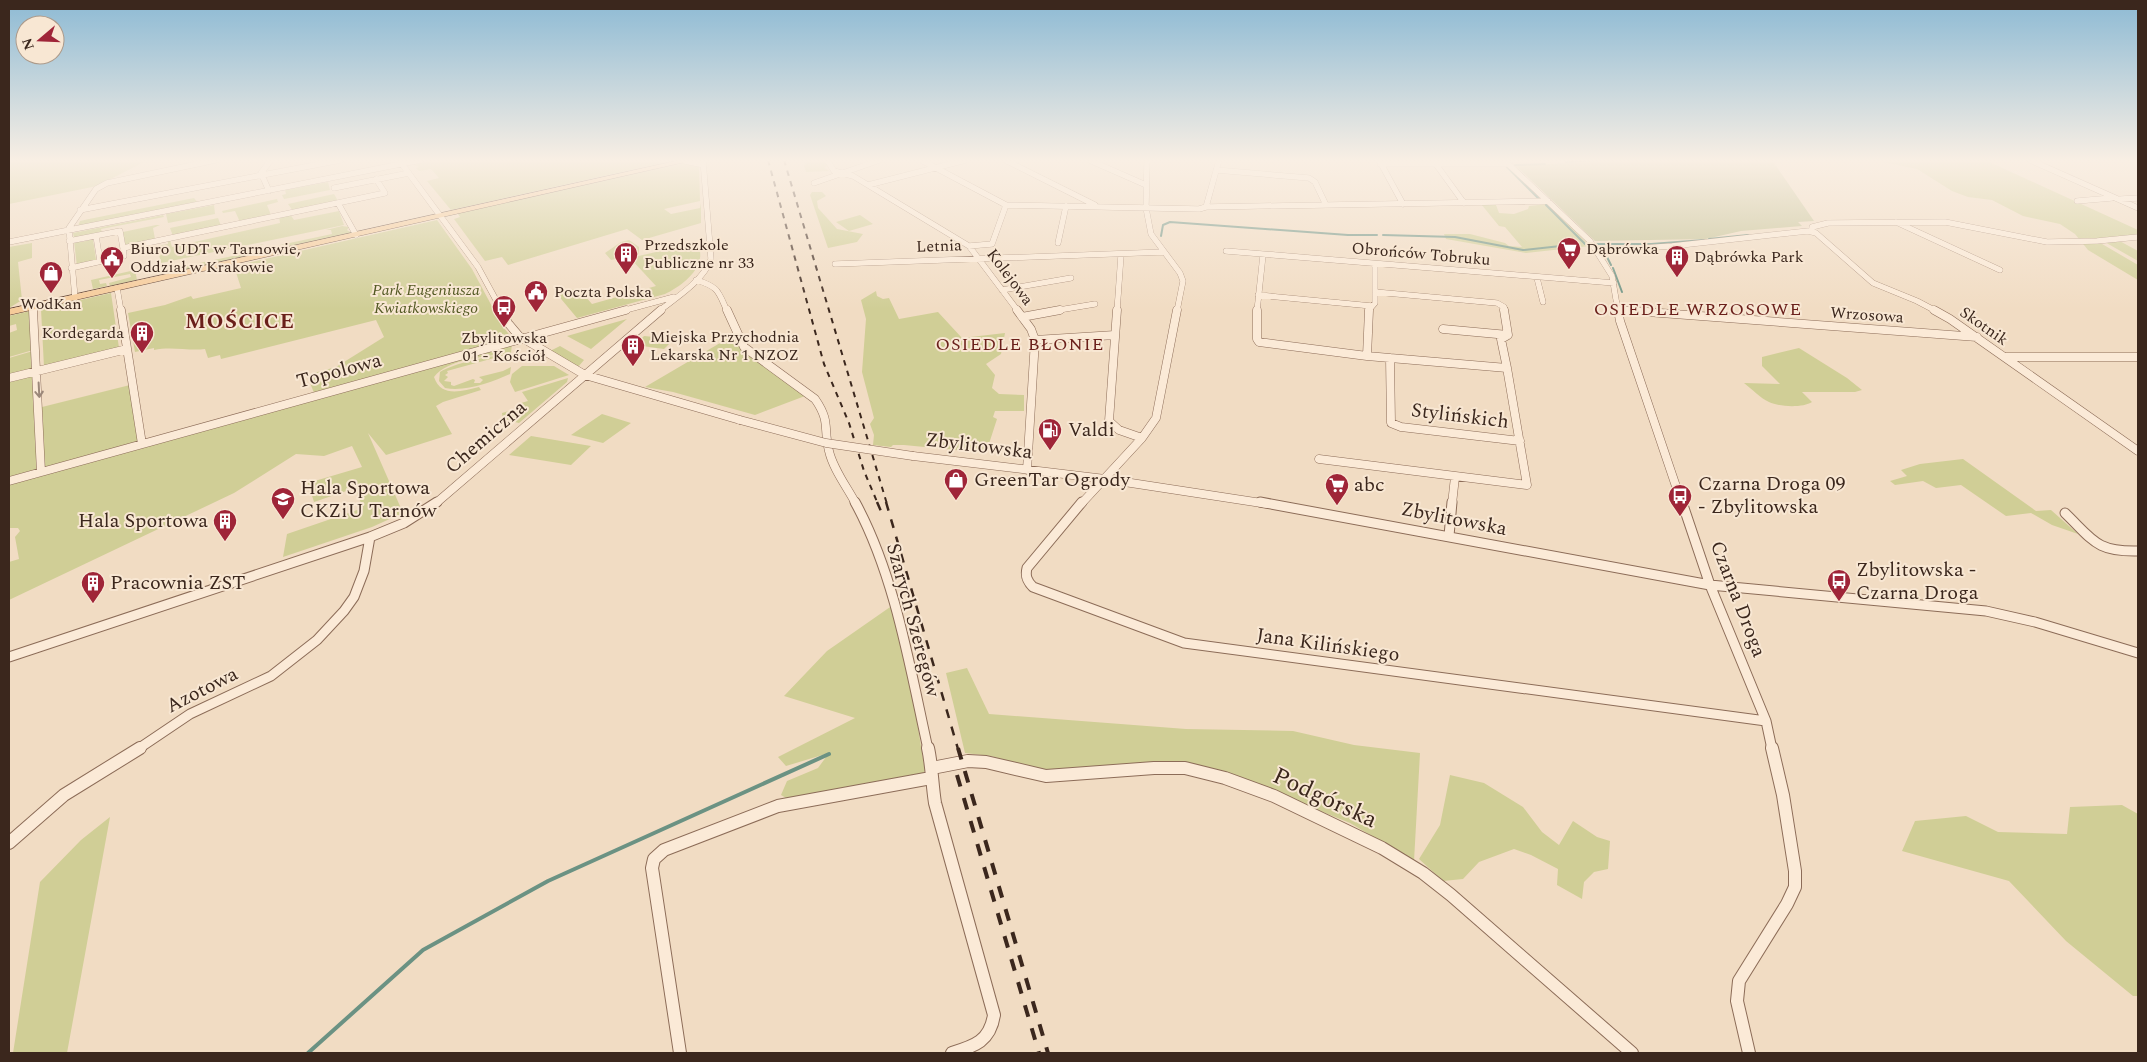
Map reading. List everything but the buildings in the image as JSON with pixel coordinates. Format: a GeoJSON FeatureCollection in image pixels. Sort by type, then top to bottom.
{"type":"FeatureCollection","features":[{"type":"Feature","properties":{"kind":"main road"},"geometry":{"type":"LineString","coordinates":[[9,312],[470,210]]}},
{"type":"Feature","properties":{"kind":"street"},"geometry":{"type":"LineString","coordinates":[[75,298],[69,231],[80,210]]}},
{"type":"Feature","properties":{"kind":"street"},"geometry":{"type":"LineString","coordinates":[[9,243],[175,210]]}},
{"type":"Feature","properties":{"kind":"street"},"geometry":{"type":"LineString","coordinates":[[123,248],[303,210]]}},
{"type":"Feature","properties":{"kind":"street"},"geometry":{"type":"LineString","coordinates":[[342,210],[356,235]]}},
{"type":"Feature","properties":{"kind":"street"},"geometry":{"type":"LineString","coordinates":[[436,210],[441,216]]}},
{"type":"Feature","properties":{"kind":"street","name":"Chemiczna"},"geometry":{"type":"LineString","coordinates":[[9,657],[370,537],[404,523],[435,504],[696,280],[708,267],[710,259],[708,210]]}},
{"type":"Feature","properties":{"kind":"street","name":"Kolejowa"},"geometry":{"type":"LineString","coordinates":[[909,210],[969,246],[1031,329],[1035,340]]}},
{"type":"Feature","properties":{"kind":"street"},"geometry":{"type":"LineString","coordinates":[[969,246],[992,244],[1004,210]]}},
{"type":"Feature","properties":{"kind":"street"},"geometry":{"type":"LineString","coordinates":[[1058,243],[1065,210]]}},
{"type":"Feature","properties":{"kind":"street","name":"Jana Kilińskiego"},"geometry":{"type":"LineString","coordinates":[[1146,210],[1151,234],[1180,274],[1183,286],[1156,418],[1142,438],[1100,482],[1027,568],[1026,580],[1033,588],[1184,643],[1766,721]]}},
{"type":"Feature","properties":{"kind":"street","name":"Czarna Droga"},"geometry":{"type":"LineString","coordinates":[[1557,210],[1590,241],[1612,276],[1620,321],[1710,585],[1766,721],[1783,795],[1795,871],[1795,887],[1787,904],[1739,981],[1737,1001],[1749,1053]]}},
{"type":"Feature","properties":{"kind":"street","name":"Zbylitowska"},"geometry":{"type":"LineString","coordinates":[[441,216],[478,267],[513,330],[522,338],[585,375],[826,443],[913,456],[1104,479],[1297,508],[1710,585],[1986,611],[2035,622],[2138,654]]}},
{"type":"Feature","properties":{"kind":"street"},"geometry":{"type":"LineString","coordinates":[[1896,222],[2000,270]]}},
{"type":"Feature","properties":{"kind":"street"},"geometry":{"type":"LineString","coordinates":[[1597,251],[1812,232],[1814,225],[1828,223],[1945,222],[2047,242],[2097,241],[2138,237]]}},
{"type":"Feature","properties":{"kind":"street"},"geometry":{"type":"LineString","coordinates":[[69,242],[120,231],[124,256],[71,268]]}},
{"type":"Feature","properties":{"kind":"street","name":"Skotnik"},"geometry":{"type":"LineString","coordinates":[[1812,232],[1821,236],[1873,283],[1938,311],[2138,451]]}},
{"type":"Feature","properties":{"kind":"street"},"geometry":{"type":"LineString","coordinates":[[96,236],[100,261]]}},
{"type":"Feature","properties":{"kind":"street","name":"Obrońców Tobruku"},"geometry":{"type":"LineString","coordinates":[[1226,251],[1614,283]]}},
{"type":"Feature","properties":{"kind":"street","name":"Letnia"},"geometry":{"type":"LineString","coordinates":[[835,264],[1164,252]]}},
{"type":"Feature","properties":{"kind":"street"},"geometry":{"type":"LineString","coordinates":[[1121,254],[1109,421],[1111,426],[1118,430],[1142,438]]}},
{"type":"Feature","properties":{"kind":"street"},"geometry":{"type":"LineString","coordinates":[[1264,255],[1259,276],[1257,338],[1259,342],[1367,356],[1508,368]]}},
{"type":"Feature","properties":{"kind":"street"},"geometry":{"type":"LineString","coordinates":[[1367,356],[1368,311],[1375,303],[1375,264]]}},
{"type":"Feature","properties":{"kind":"street"},"geometry":{"type":"LineString","coordinates":[[1002,290],[1072,278]]}},
{"type":"Feature","properties":{"kind":"street"},"geometry":{"type":"LineString","coordinates":[[1537,278],[1543,302]]}},
{"type":"Feature","properties":{"kind":"street","name":"Szarych Szeregów"},"geometry":{"type":"LineString","coordinates":[[696,280],[712,285],[718,291],[744,347],[807,392],[823,412],[828,431],[829,452],[867,524],[882,560],[909,662],[931,773],[935,803],[994,1015],[991,1032],[984,1040],[952,1053]]}},
{"type":"Feature","properties":{"kind":"street"},"geometry":{"type":"LineString","coordinates":[[117,288],[142,444]]}},
{"type":"Feature","properties":{"kind":"street"},"geometry":{"type":"LineString","coordinates":[[1375,292],[1497,303],[1504,307],[1508,335]]}},
{"type":"Feature","properties":{"kind":"street"},"geometry":{"type":"LineString","coordinates":[[1258,295],[1372,306]]}},
{"type":"Feature","properties":{"kind":"street","name":"Topolowa"},"geometry":{"type":"LineString","coordinates":[[9,481],[678,296]]}},
{"type":"Feature","properties":{"kind":"street"},"geometry":{"type":"LineString","coordinates":[[1022,317],[1095,304]]}},
{"type":"Feature","properties":{"kind":"street"},"geometry":{"type":"LineString","coordinates":[[34,307],[41,472]]}},
{"type":"Feature","properties":{"kind":"street"},"geometry":{"type":"LineString","coordinates":[[1618,310],[1755,322]]}},
{"type":"Feature","properties":{"kind":"street","name":"Wrzosowa"},"geometry":{"type":"LineString","coordinates":[[1755,322],[1977,337]]}},
{"type":"Feature","properties":{"kind":"street"},"geometry":{"type":"LineString","coordinates":[[1443,329],[1508,335]]}},
{"type":"Feature","properties":{"kind":"street"},"geometry":{"type":"LineString","coordinates":[[1028,470],[1035,340],[1115,335]]}},
{"type":"Feature","properties":{"kind":"street"},"geometry":{"type":"LineString","coordinates":[[1320,459],[1527,485],[1508,368],[1501,339],[1508,335]]}},
{"type":"Feature","properties":{"kind":"street"},"geometry":{"type":"LineString","coordinates":[[9,378],[127,349]]}},
{"type":"Feature","properties":{"kind":"street"},"geometry":{"type":"LineString","coordinates":[[2006,357],[2138,357]]}},
{"type":"Feature","properties":{"kind":"street"},"geometry":{"type":"LineString","coordinates":[[1390,358],[1391,419],[1392,423],[1396,426]]}},
{"type":"Feature","properties":{"kind":"street","name":"Stylińskich"},"geometry":{"type":"LineString","coordinates":[[1396,426],[1520,441]]}},
{"type":"Feature","properties":{"kind":"street"},"geometry":{"type":"LineString","coordinates":[[1449,536],[1455,477]]}},
{"type":"Feature","properties":{"kind":"street"},"geometry":{"type":"LineString","coordinates":[[2065,513],[2096,543],[2105,548],[2115,551],[2138,551]]}},
{"type":"Feature","properties":{"kind":"street","name":"Azotowa"},"geometry":{"type":"LineString","coordinates":[[9,843],[54,802],[73,789],[127,757],[180,719],[202,707],[257,684],[304,650],[324,633],[352,599],[361,582],[370,537]]}},
{"type":"Feature","properties":{"kind":"street","name":"Podgórska"},"geometry":{"type":"LineString","coordinates":[[680,1053],[652,868],[654,858],[664,850],[778,806],[931,773],[968,761],[986,762],[1046,776],[1154,768],[1185,768],[1225,778],[1274,796],[1382,848],[1423,873],[1452,895],[1632,1053]]}},
{"type":"Feature","properties":{"kind":"green space"},"geometry":{"type":"Polygon","coordinates":[[[137,210],[160,210],[78,226],[80,221],[137,210]]]}},
{"type":"Feature","properties":{"kind":"green space"},"geometry":{"type":"Polygon","coordinates":[[[190,210],[215,210],[215,214],[168,223],[166,214],[190,210]]]}},
{"type":"Feature","properties":{"kind":"green space"},"geometry":{"type":"Polygon","coordinates":[[[269,210],[271,215],[240,222],[235,211],[223,213],[222,211],[269,210]]]}},
{"type":"Feature","properties":{"kind":"green space"},"geometry":{"type":"Polygon","coordinates":[[[475,210],[665,210],[671,214],[701,210],[701,223],[642,240],[627,229],[508,265],[502,257],[485,261],[454,219],[460,217],[458,214],[475,210]]]}},
{"type":"Feature","properties":{"kind":"green space"},"geometry":{"type":"Polygon","coordinates":[[[815,210],[819,210],[837,229],[863,234],[857,242],[828,248],[815,210]]]}},
{"type":"Feature","properties":{"kind":"green space"},"geometry":{"type":"Polygon","coordinates":[[[1486,210],[1498,210],[1499,213],[1514,214],[1526,210],[1554,210],[1590,246],[1526,253],[1446,239],[1444,234],[1470,234],[1505,243],[1509,246],[1522,247],[1505,227],[1499,226],[1486,210]]]}},
{"type":"Feature","properties":{"kind":"green space"},"geometry":{"type":"Polygon","coordinates":[[[2011,210],[2093,210],[2138,230],[2138,237],[2116,239],[2138,251],[2138,261],[2103,241],[2097,241],[2138,265],[2138,280],[2088,250],[2075,234],[2060,224],[2023,216],[2011,210]]]}},
{"type":"Feature","properties":{"kind":"green space"},"geometry":{"type":"Polygon","coordinates":[[[339,211],[344,225],[161,263],[158,250],[131,255],[131,251],[168,244],[168,240],[170,240],[172,247],[280,223],[279,216],[290,214],[294,220],[339,211]]]}},
{"type":"Feature","properties":{"kind":"green space"},"geometry":{"type":"Polygon","coordinates":[[[163,215],[164,217],[101,229],[102,233],[74,238],[73,233],[163,215]]]}},
{"type":"Feature","properties":{"kind":"green space"},"geometry":{"type":"Polygon","coordinates":[[[860,215],[873,224],[849,231],[836,222],[860,215]]]}},
{"type":"Feature","properties":{"kind":"green space"},"geometry":{"type":"Polygon","coordinates":[[[218,218],[221,226],[173,236],[170,228],[218,218]]]}},
{"type":"Feature","properties":{"kind":"green space","name":"Park Eugeniusza Kwiatkowskiego"},"geometry":{"type":"Polygon","coordinates":[[[437,220],[472,269],[503,327],[512,338],[314,393],[307,375],[336,367],[384,337],[376,320],[221,359],[220,355],[208,358],[205,349],[167,348],[154,350],[154,348],[135,352],[128,313],[165,305],[191,296],[193,299],[241,288],[234,266],[437,220]]]}},
{"type":"Feature","properties":{"kind":"green space"},"geometry":{"type":"Polygon","coordinates":[[[160,225],[153,228],[155,239],[125,245],[123,232],[160,225]]]}},
{"type":"Feature","properties":{"kind":"green space"},"geometry":{"type":"Polygon","coordinates":[[[342,226],[349,227],[347,230],[352,233],[259,253],[255,246],[264,244],[260,246],[261,249],[332,234],[331,230],[326,230],[342,226]]]}},
{"type":"Feature","properties":{"kind":"green space"},"geometry":{"type":"Polygon","coordinates":[[[93,239],[96,260],[77,266],[74,241],[82,242],[93,239]]]}},
{"type":"Feature","properties":{"kind":"green space"},"geometry":{"type":"Polygon","coordinates":[[[629,240],[639,247],[639,254],[611,260],[605,253],[621,242],[629,240]]]}},
{"type":"Feature","properties":{"kind":"green space"},"geometry":{"type":"Polygon","coordinates":[[[699,242],[700,256],[696,270],[676,288],[665,294],[577,318],[557,294],[578,288],[592,304],[656,286],[630,258],[699,242]]]}},
{"type":"Feature","properties":{"kind":"green space"},"geometry":{"type":"Polygon","coordinates":[[[32,243],[32,258],[18,262],[22,300],[9,308],[9,247],[32,243]]]}},
{"type":"Feature","properties":{"kind":"green space"},"geometry":{"type":"Polygon","coordinates":[[[249,248],[251,255],[170,273],[168,266],[174,265],[170,266],[171,269],[247,253],[246,249],[241,249],[249,248]]]}},
{"type":"Feature","properties":{"kind":"green space"},"geometry":{"type":"Polygon","coordinates":[[[135,270],[137,280],[110,286],[109,283],[131,277],[130,274],[99,280],[100,284],[106,283],[107,286],[93,289],[91,280],[135,270]]]}},
{"type":"Feature","properties":{"kind":"green space"},"geometry":{"type":"Polygon","coordinates":[[[876,291],[877,296],[883,299],[889,298],[899,319],[938,312],[962,338],[1005,333],[1001,354],[986,364],[995,375],[992,388],[999,394],[1024,395],[1024,411],[995,411],[993,417],[997,419],[986,453],[904,445],[893,445],[891,447],[873,445],[874,435],[870,424],[874,418],[862,372],[866,319],[861,300],[876,291]]]}},
{"type":"Feature","properties":{"kind":"green space"},"geometry":{"type":"Polygon","coordinates":[[[111,293],[119,348],[44,367],[41,309],[111,293]]]}},
{"type":"Feature","properties":{"kind":"green space"},"geometry":{"type":"Polygon","coordinates":[[[30,311],[33,350],[9,357],[9,333],[17,330],[16,324],[9,326],[9,316],[30,311]]]}},
{"type":"Feature","properties":{"kind":"green space"},"geometry":{"type":"Polygon","coordinates":[[[627,319],[591,349],[567,336],[627,319]]]}},
{"type":"Feature","properties":{"kind":"green space"},"geometry":{"type":"Polygon","coordinates":[[[644,336],[674,339],[664,349],[635,345],[644,336]]]}},
{"type":"Feature","properties":{"kind":"green space"},"geometry":{"type":"Polygon","coordinates":[[[732,336],[748,355],[805,396],[755,415],[673,392],[645,387],[732,336]]]}},
{"type":"Feature","properties":{"kind":"green space","name":"Park Eugeniusza Kwiatkowskiego"},"geometry":{"type":"Polygon","coordinates":[[[512,343],[511,353],[459,362],[440,371],[434,377],[437,384],[447,390],[459,391],[479,387],[481,390],[436,406],[452,434],[386,455],[368,433],[403,513],[372,527],[283,557],[287,534],[363,508],[355,488],[314,502],[308,483],[362,467],[352,446],[324,456],[296,454],[234,493],[9,600],[9,562],[19,559],[15,537],[20,531],[18,528],[9,528],[9,485],[512,343]]]}},
{"type":"Feature","properties":{"kind":"green space"},"geometry":{"type":"Polygon","coordinates":[[[560,346],[584,360],[578,367],[550,351],[560,346]]]}},
{"type":"Feature","properties":{"kind":"green space"},"geometry":{"type":"Polygon","coordinates":[[[1799,348],[1847,378],[1862,390],[1855,392],[1802,392],[1812,402],[1797,406],[1785,406],[1773,404],[1759,396],[1744,383],[1780,384],[1762,366],[1762,357],[1799,348]]]}},
{"type":"Feature","properties":{"kind":"green space"},"geometry":{"type":"Polygon","coordinates":[[[33,351],[35,370],[9,377],[9,358],[33,351]]]}},
{"type":"Feature","properties":{"kind":"green space"},"geometry":{"type":"Polygon","coordinates":[[[505,355],[447,371],[448,373],[445,375],[448,377],[444,381],[451,382],[451,385],[454,386],[473,379],[475,380],[474,383],[480,383],[483,380],[479,377],[511,367],[510,374],[495,380],[479,386],[461,389],[445,388],[439,381],[440,372],[454,366],[480,358],[505,355]]]}},
{"type":"Feature","properties":{"kind":"green space"},"geometry":{"type":"Polygon","coordinates":[[[522,366],[554,366],[569,375],[515,392],[510,382],[512,374],[522,366]]]}},
{"type":"Feature","properties":{"kind":"green space"},"geometry":{"type":"Polygon","coordinates":[[[34,373],[39,469],[9,477],[9,379],[34,373]]]}},
{"type":"Feature","properties":{"kind":"green space"},"geometry":{"type":"Polygon","coordinates":[[[568,378],[567,382],[519,423],[503,419],[502,413],[524,407],[521,403],[528,401],[522,392],[568,378]]]}},
{"type":"Feature","properties":{"kind":"green space"},"geometry":{"type":"Polygon","coordinates":[[[130,385],[139,442],[44,468],[42,407],[130,385]]]}},
{"type":"Feature","properties":{"kind":"green space"},"geometry":{"type":"Polygon","coordinates":[[[602,414],[631,423],[603,443],[571,435],[602,414]]]}},
{"type":"Feature","properties":{"kind":"green space"},"geometry":{"type":"Polygon","coordinates":[[[531,436],[591,446],[571,465],[509,455],[531,436]]]}},
{"type":"Feature","properties":{"kind":"green space"},"geometry":{"type":"Polygon","coordinates":[[[1963,459],[2036,511],[2051,510],[2078,534],[2052,525],[2031,513],[2006,516],[1961,485],[1936,488],[1923,481],[1895,485],[1890,481],[1907,476],[1901,470],[1920,464],[1963,459]]]}},
{"type":"Feature","properties":{"kind":"green space"},"geometry":{"type":"Polygon","coordinates":[[[893,605],[910,678],[925,771],[916,779],[791,801],[781,795],[787,781],[818,768],[829,753],[786,766],[778,757],[855,718],[784,696],[827,651],[893,605]]]}},
{"type":"Feature","properties":{"kind":"green space"},"geometry":{"type":"Polygon","coordinates":[[[967,668],[989,714],[1186,729],[1293,731],[1354,745],[1420,753],[1414,861],[1350,823],[1236,777],[1127,764],[1040,770],[991,756],[965,753],[946,673],[967,668]]]}},
{"type":"Feature","properties":{"kind":"green space"},"geometry":{"type":"Polygon","coordinates":[[[1450,775],[1484,783],[1523,807],[1542,832],[1559,845],[1573,821],[1597,837],[1610,841],[1608,869],[1594,872],[1584,882],[1582,899],[1557,885],[1558,869],[1531,855],[1514,849],[1479,862],[1463,879],[1443,881],[1419,859],[1440,825],[1450,775]]]}},
{"type":"Feature","properties":{"kind":"green space"},"geometry":{"type":"Polygon","coordinates":[[[2122,805],[2138,814],[2138,996],[2133,996],[2066,941],[2009,881],[1902,851],[1915,821],[1966,816],[1998,832],[2067,834],[2070,807],[2122,805]]]}},
{"type":"Feature","properties":{"kind":"green space"},"geometry":{"type":"Polygon","coordinates":[[[110,817],[67,1053],[13,1053],[40,882],[81,840],[110,817]]]}},
{"type":"Feature","properties":{"kind":"shaded area"},"geometry":{"type":"Polygon","coordinates":[[[1562,210],[1806,210],[1814,221],[1798,222],[1802,226],[1741,231],[1706,239],[1595,241],[1562,210]]]}},
{"type":"Feature","properties":{"kind":"waterway"},"geometry":{"type":"LineString","coordinates":[[1551,210],[1585,244]]}},
{"type":"Feature","properties":{"kind":"waterway"},"geometry":{"type":"LineString","coordinates":[[1161,236],[1163,225],[1170,222],[1348,235],[1377,235]]}},
{"type":"Feature","properties":{"kind":"waterway"},"geometry":{"type":"LineString","coordinates":[[1383,235],[1455,237],[1523,250],[1579,244]]}},
{"type":"Feature","properties":{"kind":"waterway"},"geometry":{"type":"LineString","coordinates":[[1709,239],[1748,235]]}},
{"type":"Feature","properties":{"kind":"waterway"},"geometry":{"type":"LineString","coordinates":[[1597,244],[1651,244],[1704,240]]}},
{"type":"Feature","properties":{"kind":"waterway"},"geometry":{"type":"LineString","coordinates":[[1605,253],[1611,265]]}},
{"type":"Feature","properties":{"kind":"waterway"},"geometry":{"type":"LineString","coordinates":[[1613,268],[1622,292]]}},
{"type":"Feature","properties":{"kind":"waterway"},"geometry":{"type":"LineString","coordinates":[[308,1053],[423,950],[548,881],[829,754]]}},
{"type":"Feature","properties":{"kind":"railway"},"geometry":{"type":"LineString","coordinates":[[782,210],[824,364],[849,423],[864,471],[878,504]]}},
{"type":"Feature","properties":{"kind":"railway"},"geometry":{"type":"LineString","coordinates":[[799,210],[887,504]]}},
{"type":"Feature","properties":{"kind":"railway"},"geometry":{"type":"LineString","coordinates":[[877,502],[884,518]]}},
{"type":"Feature","properties":{"kind":"railway"},"geometry":{"type":"LineString","coordinates":[[886,502],[958,749]]}},
{"type":"Feature","properties":{"kind":"railway"},"geometry":{"type":"LineString","coordinates":[[958,748],[1048,1053]]}},
{"type":"Feature","properties":{"kind":"railway"},"geometry":{"type":"LineString","coordinates":[[957,775],[1039,1053]]}},
{"type":"Feature","properties":{"kind":"place","name":"Dąbrówka"},"geometry":{"type":"Point","coordinates":[1569,270]}},
{"type":"Feature","properties":{"kind":"place","name":"Przedszkole Publiczne nr 33"},"geometry":{"type":"Point","coordinates":[626,275]}},
{"type":"Feature","properties":{"kind":"place","name":"Dąbrówka Park"},"geometry":{"type":"Point","coordinates":[1677,278]}},
{"type":"Feature","properties":{"kind":"place","name":"Biuro UDT w Tarnowie, Oddział w Krakowie"},"geometry":{"type":"Point","coordinates":[112,279]}},
{"type":"Feature","properties":{"kind":"place","name":"WodKan"},"geometry":{"type":"Point","coordinates":[51,294]}},
{"type":"Feature","properties":{"kind":"place","name":"Poczta Polska"},"geometry":{"type":"Point","coordinates":[536,313]}},
{"type":"Feature","properties":{"kind":"place","name":"Zbylitowska 01 - Kościół"},"geometry":{"type":"Point","coordinates":[504,328]}},
{"type":"Feature","properties":{"kind":"place","name":"Kordegarda"},"geometry":{"type":"Point","coordinates":[142,354]}},
{"type":"Feature","properties":{"kind":"place","name":"Miejska Przychodnia Lekarska Nr 1 NZOZ"},"geometry":{"type":"Point","coordinates":[633,367]}},
{"type":"Feature","properties":{"kind":"place","name":"Valdi"},"geometry":{"type":"Point","coordinates":[1050,451]}},
{"type":"Feature","properties":{"kind":"place","name":"GreenTar Ogrody"},"geometry":{"type":"Point","coordinates":[956,501]}},
{"type":"Feature","properties":{"kind":"place","name":"abc"},"geometry":{"type":"Point","coordinates":[1337,506]}},
{"type":"Feature","properties":{"kind":"place","name":"Czarna Droga 09 - Zbylitowska"},"geometry":{"type":"Point","coordinates":[1680,517]}},
{"type":"Feature","properties":{"kind":"place","name":"Hala Sportowa CKZiU Tarnów"},"geometry":{"type":"Point","coordinates":[283,520]}},
{"type":"Feature","properties":{"kind":"place","name":"Hala Sportowa"},"geometry":{"type":"Point","coordinates":[225,542]}},
{"type":"Feature","properties":{"kind":"place","name":"Zbylitowska - Czarna Droga"},"geometry":{"type":"Point","coordinates":[1839,602]}},
{"type":"Feature","properties":{"kind":"place","name":"Pracownia ZST"},"geometry":{"type":"Point","coordinates":[93,604]}},
{"type":"Feature","properties":{"kind":"district","name":"OSIEDLE WRZOSOWE"},"geometry":{"type":"Point","coordinates":[1698,309]}},
{"type":"Feature","properties":{"kind":"district","name":"MOŚCICE"},"geometry":{"type":"Point","coordinates":[240,322]}},
{"type":"Feature","properties":{"kind":"district","name":"OSIEDLE BŁONIE"},"geometry":{"type":"Point","coordinates":[1020,344]}}]}
